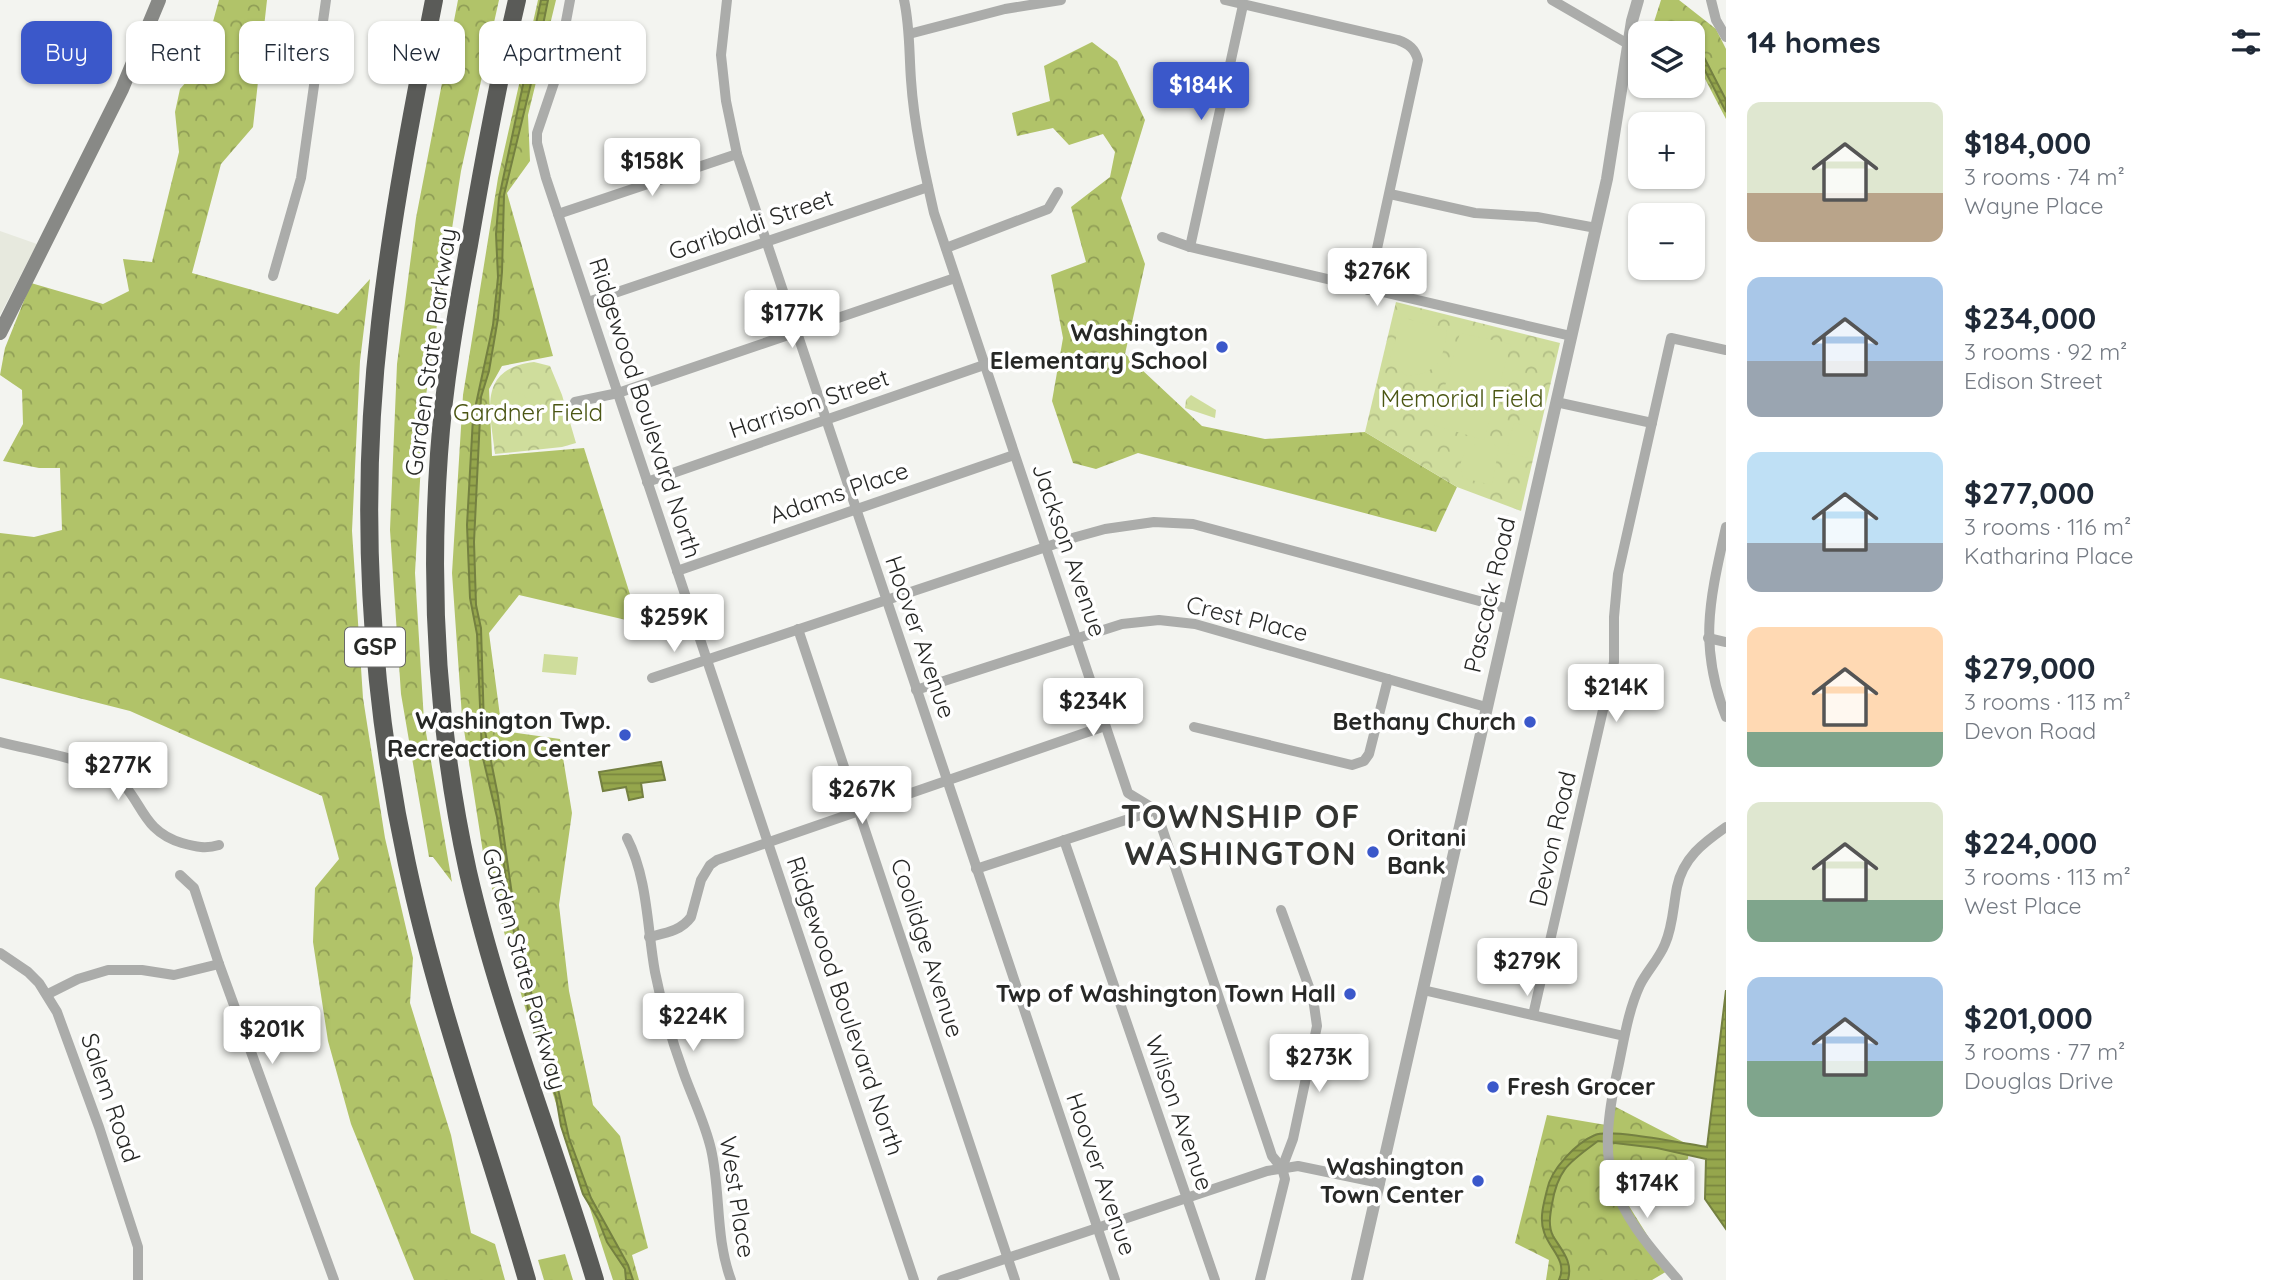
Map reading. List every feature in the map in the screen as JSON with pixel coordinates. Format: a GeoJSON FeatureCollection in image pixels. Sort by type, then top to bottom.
{"type":"FeatureCollection","features":[{"type":"Feature","properties":{"kind":"highway","name":"Garden State Parkway"},"geometry":{"type":"LineString","coordinates":[[434,0],[388,264],[375,375],[370,495],[376,656],[391,775],[407,865],[435,972],[527,1280]]}},
{"type":"Feature","properties":{"kind":"highway","name":"Garden State Parkway"},"geometry":{"type":"LineString","coordinates":[[517,0],[480,183],[445,391],[436,522],[438,662],[451,781],[479,918],[498,985],[595,1280]]}},
{"type":"Feature","properties":{"kind":"main road"},"geometry":{"type":"LineString","coordinates":[[0,333],[122,89],[159,0]]}},
{"type":"Feature","properties":{"kind":"street"},"geometry":{"type":"LineString","coordinates":[[273,276],[301,178],[326,0]]}},
{"type":"Feature","properties":{"kind":"street","name":"Ridgewood Boulevard North"},"geometry":{"type":"LineString","coordinates":[[570,0],[555,80],[537,133],[537,143],[549,187],[914,1280]]}},
{"type":"Feature","properties":{"kind":"street","name":"Hoover Avenue"},"geometry":{"type":"LineString","coordinates":[[727,0],[721,55],[726,101],[737,154],[1115,1280]]}},
{"type":"Feature","properties":{"kind":"street","name":"Jackson Avenue"},"geometry":{"type":"LineString","coordinates":[[904,0],[911,79],[928,187],[955,278],[1128,793],[1156,810]]}},
{"type":"Feature","properties":{"kind":"street"},"geometry":{"type":"LineString","coordinates":[[909,34],[1005,9],[1061,0]]}},
{"type":"Feature","properties":{"kind":"street"},"geometry":{"type":"LineString","coordinates":[[1225,0],[1398,40],[1411,46],[1418,60],[1368,290]]}},
{"type":"Feature","properties":{"kind":"street"},"geometry":{"type":"LineString","coordinates":[[1552,0],[1628,44]]}},
{"type":"Feature","properties":{"kind":"street","name":"Pascack Road"},"geometry":{"type":"LineString","coordinates":[[1633,21],[1638,0]]}},
{"type":"Feature","properties":{"kind":"street"},"geometry":{"type":"LineString","coordinates":[[1710,0],[1716,20],[1726,37]]}},
{"type":"Feature","properties":{"kind":"street"},"geometry":{"type":"LineString","coordinates":[[1190,247],[1243,5]]}},
{"type":"Feature","properties":{"kind":"street","name":"Pascack Road"},"geometry":{"type":"LineString","coordinates":[[1357,1280],[1596,228],[1615,134],[1628,44]]}},
{"type":"Feature","properties":{"kind":"street"},"geometry":{"type":"LineString","coordinates":[[558,214],[737,154]]}},
{"type":"Feature","properties":{"kind":"street","name":"Garibaldi Street"},"geometry":{"type":"LineString","coordinates":[[588,302],[928,187]]}},
{"type":"Feature","properties":{"kind":"street"},"geometry":{"type":"LineString","coordinates":[[946,248],[1048,209],[1058,192]]}},
{"type":"Feature","properties":{"kind":"street"},"geometry":{"type":"LineString","coordinates":[[1390,194],[1475,213],[1537,217],[1596,228]]}},
{"type":"Feature","properties":{"kind":"street"},"geometry":{"type":"LineString","coordinates":[[1161,237],[1190,247],[1368,290],[1571,336]]}},
{"type":"Feature","properties":{"kind":"street"},"geometry":{"type":"LineString","coordinates":[[575,402],[618,393],[955,278]]}},
{"type":"Feature","properties":{"kind":"street","name":"Devon Road"},"geometry":{"type":"LineString","coordinates":[[1533,1015],[1614,662],[1614,606],[1618,573],[1671,338],[1726,350]]}},
{"type":"Feature","properties":{"kind":"street","name":"Harrison Street"},"geometry":{"type":"LineString","coordinates":[[647,482],[984,365]]}},
{"type":"Feature","properties":{"kind":"street"},"geometry":{"type":"LineString","coordinates":[[1556,402],[1652,423]]}},
{"type":"Feature","properties":{"kind":"street","name":"Adams Place"},"geometry":{"type":"LineString","coordinates":[[677,571],[1014,454]]}},
{"type":"Feature","properties":{"kind":"street"},"geometry":{"type":"LineString","coordinates":[[652,678],[1045,547],[1105,529],[1154,522],[1194,524],[1509,609]]}},
{"type":"Feature","properties":{"kind":"street"},"geometry":{"type":"LineString","coordinates":[[1726,527],[1710,596],[1708,638],[1713,677],[1726,717]]}},
{"type":"Feature","properties":{"kind":"street","name":"Crest Place"},"geometry":{"type":"LineString","coordinates":[[916,690],[1122,624],[1176,621],[1195,624],[1486,707]]}},
{"type":"Feature","properties":{"kind":"street","name":"Coolidge Avenue"},"geometry":{"type":"LineString","coordinates":[[798,629],[1015,1280]]}},
{"type":"Feature","properties":{"kind":"street"},"geometry":{"type":"LineString","coordinates":[[1708,638],[1726,642]]}},
{"type":"Feature","properties":{"kind":"street"},"geometry":{"type":"LineString","coordinates":[[1194,727],[1352,765],[1358,764],[1369,754],[1388,679]]}},
{"type":"Feature","properties":{"kind":"street"},"geometry":{"type":"LineString","coordinates":[[649,937],[676,930],[687,923],[701,880],[710,865],[727,855],[1105,726]]}},
{"type":"Feature","properties":{"kind":"street"},"geometry":{"type":"LineString","coordinates":[[0,742],[105,772],[123,784],[149,824],[167,837],[198,848],[219,845]]}},
{"type":"Feature","properties":{"kind":"street"},"geometry":{"type":"LineString","coordinates":[[976,869],[1156,810],[1272,1156],[1282,1168],[1285,1179],[1261,1280]]}},
{"type":"Feature","properties":{"kind":"street"},"geometry":{"type":"LineString","coordinates":[[1678,1280],[1642,1239],[1619,1201],[1608,1162],[1606,1131],[1624,1036],[1641,982],[1665,944],[1673,918],[1677,888],[1687,862],[1704,842],[1726,827]]}},
{"type":"Feature","properties":{"kind":"street","name":"West Place"},"geometry":{"type":"LineString","coordinates":[[627,838],[634,851],[640,877],[656,974],[673,1042],[711,1149],[718,1196],[720,1242],[730,1280]]}},
{"type":"Feature","properties":{"kind":"street","name":"Wilson Avenue"},"geometry":{"type":"LineString","coordinates":[[1064,840],[1214,1280]]}},
{"type":"Feature","properties":{"kind":"street"},"geometry":{"type":"LineString","coordinates":[[180,875],[194,888],[334,1280]]}},
{"type":"Feature","properties":{"kind":"street"},"geometry":{"type":"LineString","coordinates":[[1281,910],[1313,998],[1317,1026],[1293,1139],[1282,1168]]}},
{"type":"Feature","properties":{"kind":"street","name":"Salem Road"},"geometry":{"type":"LineString","coordinates":[[0,953],[28,972],[48,994],[57,1012],[138,1247],[138,1280]]}},
{"type":"Feature","properties":{"kind":"street"},"geometry":{"type":"LineString","coordinates":[[48,994],[78,979],[108,970],[142,970],[174,975],[219,964]]}},
{"type":"Feature","properties":{"kind":"street"},"geometry":{"type":"LineString","coordinates":[[1423,990],[1624,1036]]}},
{"type":"Feature","properties":{"kind":"street"},"geometry":{"type":"LineString","coordinates":[[942,1280],[1282,1168],[1298,1166],[1380,1183]]}},
{"type":"Feature","properties":{"kind":"shaded area"},"geometry":{"type":"Polygon","coordinates":[[[541,0],[548,0],[544,21],[537,21],[541,0]]]}},
{"type":"Feature","properties":{"kind":"shaded area"},"geometry":{"type":"Polygon","coordinates":[[[1705,59],[1726,100],[1726,112],[1705,71],[1705,59]]]}},
{"type":"Feature","properties":{"kind":"shaded area"},"geometry":{"type":"Polygon","coordinates":[[[523,84],[531,84],[504,195],[498,318],[489,371],[481,397],[474,542],[476,605],[481,628],[484,726],[498,796],[515,916],[528,971],[535,1018],[558,1089],[569,1138],[591,1198],[628,1265],[633,1280],[626,1280],[625,1269],[607,1242],[598,1219],[583,1194],[561,1126],[556,1097],[530,1020],[497,817],[482,754],[477,634],[470,598],[467,525],[473,418],[493,325],[498,277],[496,234],[499,198],[523,84]]]}},
{"type":"Feature","properties":{"kind":"shaded area"},"geometry":{"type":"Polygon","coordinates":[[[0,231],[37,244],[0,315],[0,231]]]}},
{"type":"Feature","properties":{"kind":"shaded area"},"geometry":{"type":"Polygon","coordinates":[[[661,762],[665,780],[641,783],[643,797],[629,800],[626,787],[603,791],[599,772],[661,762]]]}},
{"type":"Feature","properties":{"kind":"shaded area"},"geometry":{"type":"Polygon","coordinates":[[[1726,990],[1726,1229],[1705,1199],[1706,1159],[1657,1148],[1598,1141],[1567,1167],[1555,1192],[1550,1228],[1566,1256],[1569,1267],[1568,1280],[1559,1280],[1560,1261],[1546,1238],[1542,1211],[1549,1182],[1559,1165],[1573,1150],[1595,1135],[1603,1133],[1707,1147],[1726,990]]]}},
{"type":"Feature","properties":{"kind":"green space"},"geometry":{"type":"Polygon","coordinates":[[[219,0],[267,0],[265,21],[239,21],[239,84],[258,84],[253,127],[221,164],[192,273],[338,314],[370,279],[360,361],[352,531],[363,698],[385,838],[413,958],[410,1003],[451,1135],[471,1233],[495,1244],[505,1280],[414,1280],[351,1124],[328,1041],[313,942],[315,888],[339,859],[322,796],[130,711],[0,678],[0,533],[34,537],[62,530],[60,468],[39,468],[3,461],[23,424],[22,390],[0,375],[5,348],[31,283],[103,304],[129,291],[123,259],[152,262],[179,152],[175,112],[180,89],[184,84],[225,84],[225,21],[213,21],[219,0]]]}},
{"type":"Feature","properties":{"kind":"green space"},"geometry":{"type":"Polygon","coordinates":[[[458,0],[499,0],[494,21],[479,21],[480,84],[461,171],[424,408],[415,573],[424,721],[452,882],[433,857],[429,857],[401,694],[390,530],[397,364],[416,218],[442,84],[465,84],[465,21],[454,21],[458,0]]]}},
{"type":"Feature","properties":{"kind":"green space"},"geometry":{"type":"Polygon","coordinates":[[[538,0],[556,0],[551,21],[533,21],[538,0]]]}},
{"type":"Feature","properties":{"kind":"green space"},"geometry":{"type":"Polygon","coordinates":[[[1661,0],[1679,0],[1716,29],[1726,49],[1726,119],[1705,79],[1705,21],[1654,21],[1661,0]]]}},
{"type":"Feature","properties":{"kind":"green space"},"geometry":{"type":"Polygon","coordinates":[[[1092,42],[1117,61],[1145,120],[1121,198],[1145,264],[1125,354],[1202,426],[1265,439],[1365,432],[1457,487],[1436,532],[1138,453],[1096,469],[1073,463],[1052,401],[1063,338],[1051,275],[1086,262],[1071,207],[1110,177],[1115,152],[1103,134],[1069,145],[1053,128],[1017,136],[1012,113],[1050,101],[1044,66],[1092,42]]]}},
{"type":"Feature","properties":{"kind":"green space"},"geometry":{"type":"Polygon","coordinates":[[[519,84],[536,84],[528,115],[530,161],[507,193],[553,356],[502,366],[489,389],[492,456],[584,448],[639,623],[519,595],[489,633],[502,731],[560,739],[572,813],[559,905],[569,991],[593,1105],[620,1136],[648,1248],[632,1255],[639,1280],[613,1280],[523,1001],[484,859],[462,717],[452,573],[463,395],[498,178],[519,84]]]}},
{"type":"Feature","properties":{"kind":"green space","name":"Memorial Field"},"geometry":{"type":"Polygon","coordinates":[[[1396,302],[1560,343],[1521,511],[1457,487],[1365,432],[1396,302]]]}},
{"type":"Feature","properties":{"kind":"green space"},"geometry":{"type":"Polygon","coordinates":[[[1402,317],[1447,331],[1444,350],[1438,363],[1426,372],[1407,376],[1389,362],[1402,317]]]}},
{"type":"Feature","properties":{"kind":"green space"},"geometry":{"type":"Polygon","coordinates":[[[1460,333],[1511,344],[1484,440],[1434,425],[1460,333]]]}},
{"type":"Feature","properties":{"kind":"green space","name":"Gardner Field"},"geometry":{"type":"Polygon","coordinates":[[[534,362],[550,366],[576,443],[495,454],[490,407],[495,383],[503,373],[516,366],[534,362]]]}},
{"type":"Feature","properties":{"kind":"green space"},"geometry":{"type":"Polygon","coordinates":[[[512,392],[526,397],[531,408],[531,418],[501,425],[499,398],[512,392]]]}},
{"type":"Feature","properties":{"kind":"green space"},"geometry":{"type":"Polygon","coordinates":[[[1191,395],[1216,410],[1215,418],[1185,408],[1186,400],[1191,395]]]}},
{"type":"Feature","properties":{"kind":"green space"},"geometry":{"type":"Polygon","coordinates":[[[1514,423],[1534,427],[1527,458],[1506,453],[1514,423]]]}},
{"type":"Feature","properties":{"kind":"green space"},"geometry":{"type":"Polygon","coordinates":[[[1477,444],[1499,447],[1492,485],[1463,478],[1462,458],[1467,450],[1477,444]]]}},
{"type":"Feature","properties":{"kind":"green space"},"geometry":{"type":"Polygon","coordinates":[[[544,654],[578,657],[576,675],[542,672],[544,654]]]}},
{"type":"Feature","properties":{"kind":"green space"},"geometry":{"type":"Polygon","coordinates":[[[1610,1104],[1689,1145],[1688,1159],[1619,1190],[1669,1270],[1652,1280],[1546,1280],[1549,1260],[1515,1243],[1547,1115],[1606,1125],[1610,1104]]]}},
{"type":"Feature","properties":{"kind":"green space"},"geometry":{"type":"Polygon","coordinates":[[[565,1254],[573,1280],[544,1280],[538,1260],[565,1254]]]}},
{"type":"Feature","properties":{"kind":"place","name":"Washington Elementary School"},"geometry":{"type":"Point","coordinates":[1222,347]}},
{"type":"Feature","properties":{"kind":"place","name":"Bethany Church"},"geometry":{"type":"Point","coordinates":[1530,722]}},
{"type":"Feature","properties":{"kind":"place","name":"Washington Twp. Recreaction Center"},"geometry":{"type":"Point","coordinates":[625,735]}},
{"type":"Feature","properties":{"kind":"place","name":"Oritani Bank"},"geometry":{"type":"Point","coordinates":[1373,852]}},
{"type":"Feature","properties":{"kind":"place","name":"Twp of Washington Town Hall"},"geometry":{"type":"Point","coordinates":[1350,994]}},
{"type":"Feature","properties":{"kind":"place","name":"Fresh Grocer"},"geometry":{"type":"Point","coordinates":[1493,1087]}},
{"type":"Feature","properties":{"kind":"place","name":"Washington Town Center"},"geometry":{"type":"Point","coordinates":[1478,1181]}},
{"type":"Feature","properties":{"kind":"district","name":"TOWNSHIP OF WASHINGTON"},"geometry":{"type":"Point","coordinates":[1241,836]}}]}
